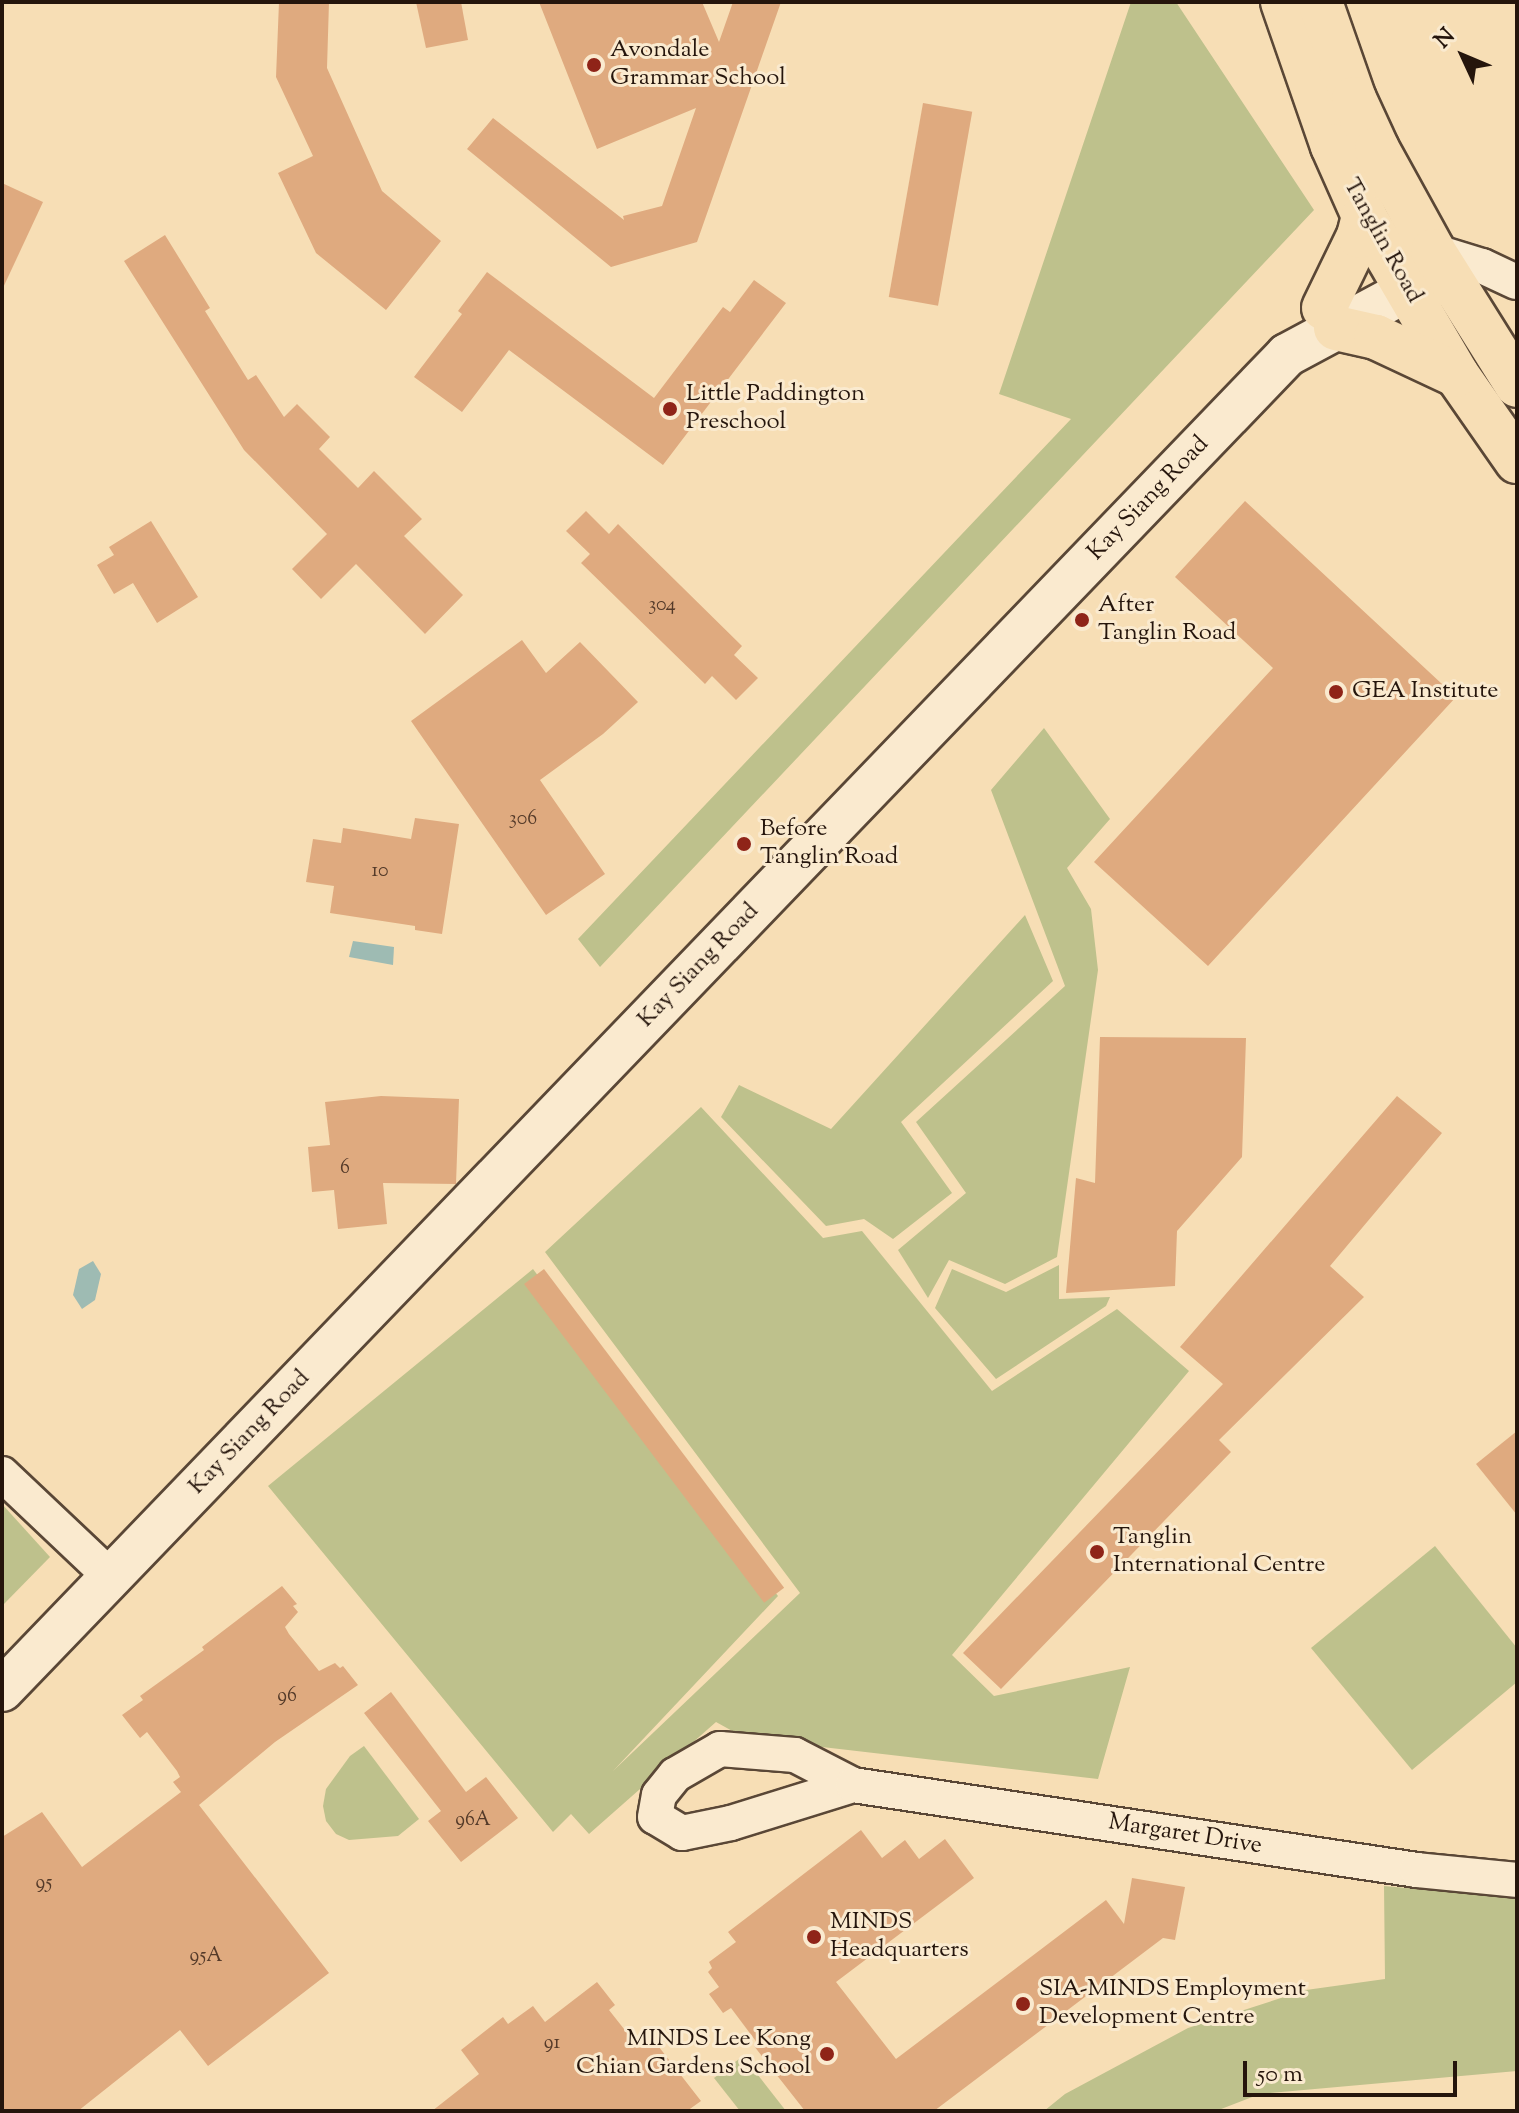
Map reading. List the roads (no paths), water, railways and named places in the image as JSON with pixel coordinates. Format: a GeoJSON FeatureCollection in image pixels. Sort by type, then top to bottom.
{"type":"FeatureCollection","features":[{"type":"Feature","properties":{"kind":"main road","name":"Tanglin Road"},"geometry":{"type":"LineString","coordinates":[[1283,2],[1333,146],[1364,216],[1421,271],[1517,385]]}},
{"type":"Feature","properties":{"kind":"main road","name":"Tanglin Road"},"geometry":{"type":"LineString","coordinates":[[1320,2],[1354,99],[1377,149],[1457,375],[1517,461]]}},
{"type":"Feature","properties":{"kind":"main road"},"geometry":{"type":"LineString","coordinates":[[1364,216],[1330,318],[1457,375]]}},
{"type":"Feature","properties":{"kind":"street"},"geometry":{"type":"LineString","coordinates":[[1421,271],[1482,266],[1517,282]]}},
{"type":"Feature","properties":{"kind":"street"},"geometry":{"type":"LineString","coordinates":[[1421,271],[1517,304]]}},
{"type":"Feature","properties":{"kind":"street","name":"Kay Siang Road"},"geometry":{"type":"LineString","coordinates":[[2,1690],[1287,355],[1296,334],[1421,271]]}},
{"type":"Feature","properties":{"kind":"street"},"geometry":{"type":"LineString","coordinates":[[2,1474],[111,1577]]}},
{"type":"Feature","properties":{"kind":"street","name":"Margaret Drive"},"geometry":{"type":"LineString","coordinates":[[853,1785],[731,1823],[682,1833],[655,1817],[659,1795],[675,1775],[720,1749],[795,1755],[853,1785],[1417,1870],[1517,1880]]}},
{"type":"Feature","properties":{"kind":"water"},"geometry":{"type":"Polygon","coordinates":[[[353,941],[394,947],[393,965],[349,957],[353,941]]]}},
{"type":"Feature","properties":{"kind":"water"},"geometry":{"type":"Polygon","coordinates":[[[93,1261],[101,1274],[95,1300],[82,1309],[73,1295],[79,1269],[93,1261]]]}},
{"type":"Feature","properties":{"kind":"place","name":"Avondale Grammar School"},"geometry":{"type":"Point","coordinates":[594,65]}},
{"type":"Feature","properties":{"kind":"place","name":"Little Paddington Preschool"},"geometry":{"type":"Point","coordinates":[670,409]}},
{"type":"Feature","properties":{"kind":"place","name":"After Tanglin Road"},"geometry":{"type":"Point","coordinates":[1082,620]}},
{"type":"Feature","properties":{"kind":"place","name":"GEA Institute"},"geometry":{"type":"Point","coordinates":[1336,692]}},
{"type":"Feature","properties":{"kind":"place","name":"Before Tanglin Road"},"geometry":{"type":"Point","coordinates":[744,844]}},
{"type":"Feature","properties":{"kind":"place","name":"Tanglin International Centre"},"geometry":{"type":"Point","coordinates":[1097,1552]}},
{"type":"Feature","properties":{"kind":"place","name":"MINDS Headquarters"},"geometry":{"type":"Point","coordinates":[814,1937]}},
{"type":"Feature","properties":{"kind":"place","name":"SIA-MINDS Employment Development Centre"},"geometry":{"type":"Point","coordinates":[1023,2004]}},
{"type":"Feature","properties":{"kind":"place","name":"MINDS Lee Kong Chian Gardens School"},"geometry":{"type":"Point","coordinates":[827,2054]}}]}
